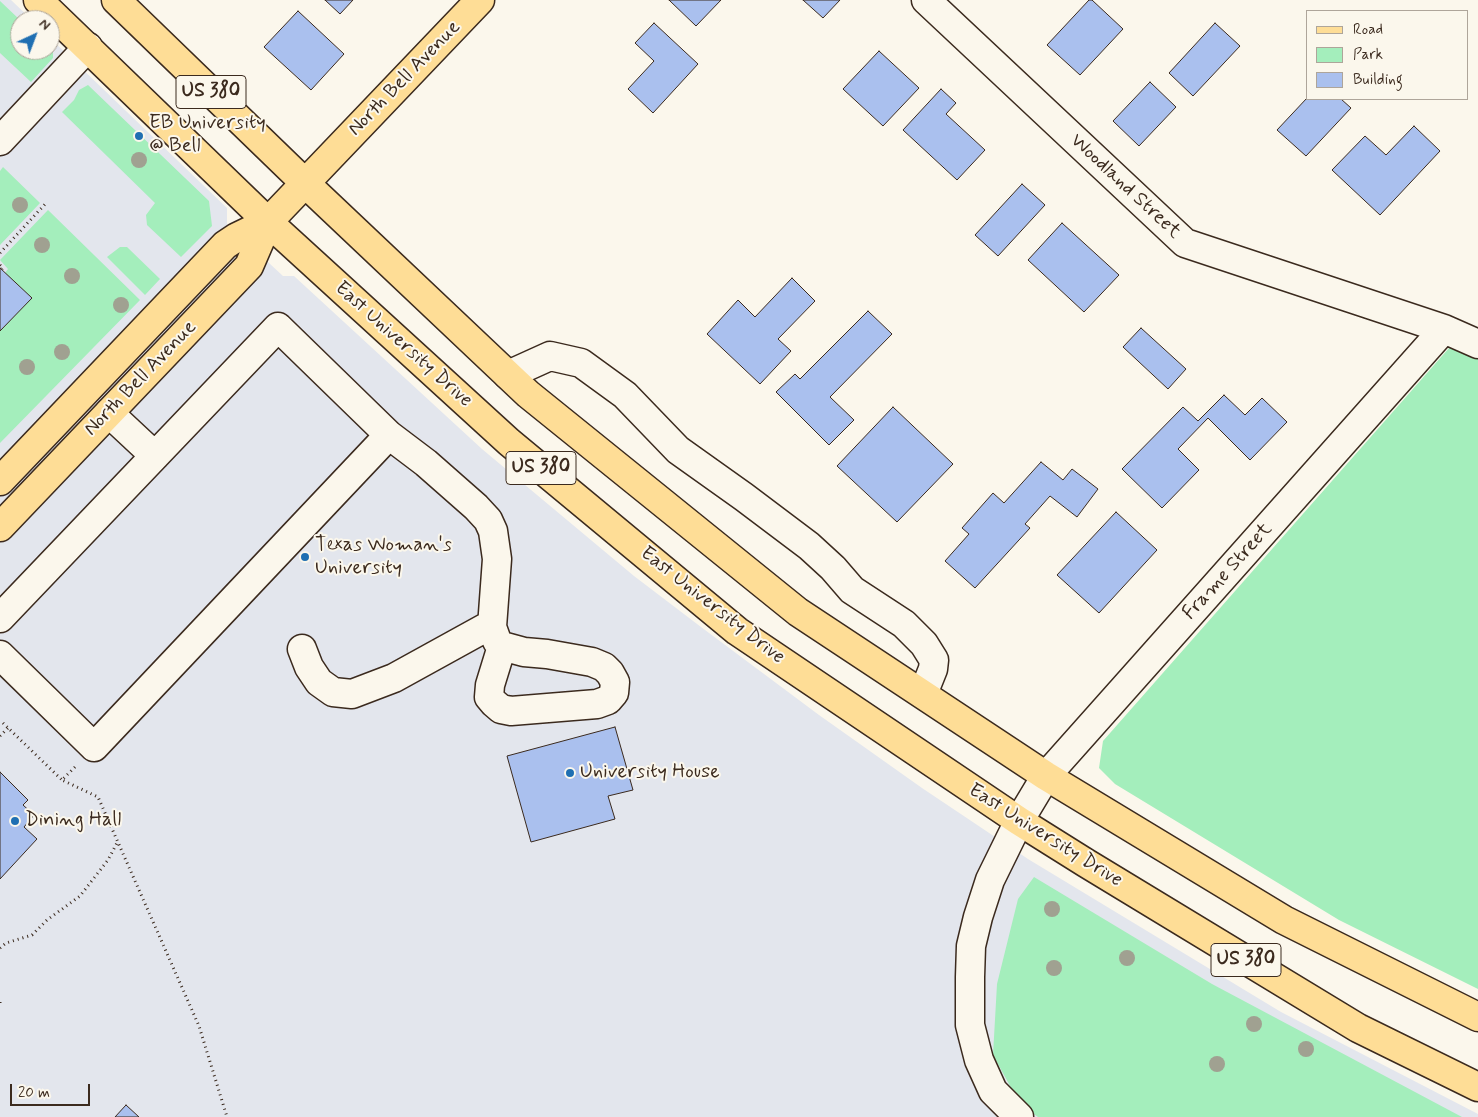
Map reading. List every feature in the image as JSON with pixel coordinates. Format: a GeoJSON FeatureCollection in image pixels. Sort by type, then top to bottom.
{"type":"FeatureCollection","features":[{"type":"Feature","properties":{"kind":"main road","name":"East University Drive"},"geometry":{"type":"LineString","coordinates":[[38,0],[268,222],[509,442],[737,631],[1019,821],[1358,1028],[1478,1087]]}},
{"type":"Feature","properties":{"kind":"main road","name":"US 380"},"geometry":{"type":"LineString","coordinates":[[116,0],[306,184],[528,394],[798,612],[1046,776],[1284,920],[1478,1017]]}},
{"type":"Feature","properties":{"kind":"main road","name":"North Bell Avenue"},"geometry":{"type":"LineString","coordinates":[[0,480],[225,244],[237,236],[268,222],[480,0]]}},
{"type":"Feature","properties":{"kind":"main road","name":"North Bell Avenue"},"geometry":{"type":"LineString","coordinates":[[0,528],[250,266],[268,222]]}},
{"type":"Feature","properties":{"kind":"street","name":"Woodland Street"},"geometry":{"type":"LineString","coordinates":[[926,0],[1185,243],[1444,329],[1478,344]]}},
{"type":"Feature","properties":{"kind":"street"},"geometry":{"type":"LineString","coordinates":[[0,141],[88,48]]}},
{"type":"Feature","properties":{"kind":"street"},"geometry":{"type":"LineString","coordinates":[[0,618],[278,327],[389,435],[426,463],[476,507],[488,520],[493,531],[498,558],[497,635],[352,694],[333,692],[319,682],[309,667],[302,649]]}},
{"type":"Feature","properties":{"kind":"street","name":"Frame Street"},"geometry":{"type":"LineString","coordinates":[[1019,1117],[993,1091],[979,1060],[970,1025],[970,987],[971,946],[978,916],[990,880],[1019,821],[1046,776],[1444,329]]}},
{"type":"Feature","properties":{"kind":"street"},"geometry":{"type":"LineString","coordinates":[[508,375],[550,356],[580,362],[625,395],[678,450],[809,546],[833,568],[852,590],[904,624],[924,644],[934,660],[923,694]]}},
{"type":"Feature","properties":{"kind":"street"},"geometry":{"type":"LineString","coordinates":[[109,413],[155,456]]}},
{"type":"Feature","properties":{"kind":"street"},"geometry":{"type":"LineString","coordinates":[[0,655],[94,746],[389,435]]}},
{"type":"Feature","properties":{"kind":"path"},"geometry":{"type":"LineString","coordinates":[[0,253],[47,202]]}},
{"type":"Feature","properties":{"kind":"path"},"geometry":{"type":"LineString","coordinates":[[0,264],[3,268],[2,270]]}},
{"type":"Feature","properties":{"kind":"path"},"geometry":{"type":"LineString","coordinates":[[3,723],[62,780],[98,797],[199,1026],[227,1117]]}},
{"type":"Feature","properties":{"kind":"path"},"geometry":{"type":"LineString","coordinates":[[0,736],[8,728]]}},
{"type":"Feature","properties":{"kind":"path"},"geometry":{"type":"LineString","coordinates":[[62,780],[94,746]]}},
{"type":"Feature","properties":{"kind":"path"},"geometry":{"type":"LineString","coordinates":[[0,948],[6,943],[32,934],[47,920],[80,896],[108,860],[118,841]]}},
{"type":"Feature","properties":{"kind":"shaded area","name":"Texas Woman's University"},"geometry":{"type":"Polygon","coordinates":[[[0,0],[11,0],[22,10],[10,10],[10,60],[60,60],[60,48],[227,208],[227,224],[283,276],[294,276],[482,449],[634,576],[701,627],[819,715],[922,788],[1028,859],[1281,1012],[1478,1114],[1478,1117],[0,1117],[0,0]]]}},
{"type":"Feature","properties":{"kind":"green space"},"geometry":{"type":"Polygon","coordinates":[[[0,1],[10,10],[10,60],[51,60],[31,82],[0,53],[0,1]]]}},
{"type":"Feature","properties":{"kind":"green space"},"geometry":{"type":"Polygon","coordinates":[[[88,85],[209,201],[212,226],[181,257],[147,225],[146,215],[155,203],[62,112],[74,100],[79,90],[88,85]]]}},
{"type":"Feature","properties":{"kind":"green space"},"geometry":{"type":"Polygon","coordinates":[[[3,167],[40,203],[0,245],[0,171],[3,167]]]}},
{"type":"Feature","properties":{"kind":"green space"},"geometry":{"type":"Polygon","coordinates":[[[48,210],[140,300],[0,443],[0,331],[31,298],[5,273],[8,269],[0,260],[48,210]]]}},
{"type":"Feature","properties":{"kind":"green space"},"geometry":{"type":"Polygon","coordinates":[[[120,247],[127,247],[160,279],[145,295],[107,257],[120,247]]]}},
{"type":"Feature","properties":{"kind":"green space"},"geometry":{"type":"Polygon","coordinates":[[[1457,339],[1478,359],[1478,989],[1339,920],[1115,784],[1099,768],[1103,741],[1457,339]]]}},
{"type":"Feature","properties":{"kind":"green space"},"geometry":{"type":"Polygon","coordinates":[[[1034,877],[1212,984],[1462,1117],[1038,1117],[1020,1104],[993,1055],[997,984],[1018,899],[1034,877]]]}},
{"type":"Feature","properties":{"kind":"building"},"geometry":{"type":"Polygon","coordinates":[[[325,0],[353,0],[340,14],[325,0]]]}},
{"type":"Feature","properties":{"kind":"building"},"geometry":{"type":"Polygon","coordinates":[[[669,0],[721,0],[696,26],[669,0]]]}},
{"type":"Feature","properties":{"kind":"building"},"geometry":{"type":"Polygon","coordinates":[[[803,0],[840,0],[823,18],[803,0]]]}},
{"type":"Feature","properties":{"kind":"building"},"geometry":{"type":"Polygon","coordinates":[[[1089,0],[1092,0],[1123,29],[1080,75],[1047,45],[1089,0]]]}},
{"type":"Feature","properties":{"kind":"building"},"geometry":{"type":"Polygon","coordinates":[[[298,11],[344,54],[311,90],[264,47],[298,11]]]}},
{"type":"Feature","properties":{"kind":"building"},"geometry":{"type":"Polygon","coordinates":[[[654,23],[698,64],[653,113],[628,89],[654,61],[635,43],[654,23]]]}},
{"type":"Feature","properties":{"kind":"building"},"geometry":{"type":"Polygon","coordinates":[[[1215,23],[1240,46],[1193,96],[1169,73],[1215,23]]]}},
{"type":"Feature","properties":{"kind":"building"},"geometry":{"type":"Polygon","coordinates":[[[879,51],[919,88],[883,126],[843,89],[879,51]]]}},
{"type":"Feature","properties":{"kind":"building"},"geometry":{"type":"Polygon","coordinates":[[[1150,82],[1176,107],[1139,146],[1113,121],[1150,82]]]}},
{"type":"Feature","properties":{"kind":"building"},"geometry":{"type":"Polygon","coordinates":[[[941,89],[956,103],[946,114],[985,150],[957,180],[903,130],[941,89]]]}},
{"type":"Feature","properties":{"kind":"building"},"geometry":{"type":"Polygon","coordinates":[[[1306,99],[1342,100],[1351,108],[1306,156],[1277,130],[1306,99]]]}},
{"type":"Feature","properties":{"kind":"building"},"geometry":{"type":"Polygon","coordinates":[[[1414,126],[1440,151],[1380,215],[1332,170],[1365,136],[1386,155],[1414,126]]]}},
{"type":"Feature","properties":{"kind":"building"},"geometry":{"type":"Polygon","coordinates":[[[1022,184],[1045,205],[998,256],[975,235],[1022,184]]]}},
{"type":"Feature","properties":{"kind":"building"},"geometry":{"type":"Polygon","coordinates":[[[1062,223],[1119,275],[1084,312],[1028,260],[1062,223]]]}},
{"type":"Feature","properties":{"kind":"building"},"geometry":{"type":"Polygon","coordinates":[[[0,268],[32,298],[0,331],[0,268]]]}},
{"type":"Feature","properties":{"kind":"building"},"geometry":{"type":"Polygon","coordinates":[[[792,278],[815,301],[778,339],[791,351],[760,384],[707,334],[738,300],[755,317],[792,278]]]}},
{"type":"Feature","properties":{"kind":"building"},"geometry":{"type":"Polygon","coordinates":[[[868,311],[892,334],[830,397],[854,420],[829,445],[776,392],[795,374],[800,379],[868,311]]]}},
{"type":"Feature","properties":{"kind":"building"},"geometry":{"type":"Polygon","coordinates":[[[1141,328],[1186,369],[1168,389],[1123,347],[1141,328]]]}},
{"type":"Feature","properties":{"kind":"building"},"geometry":{"type":"Polygon","coordinates":[[[1224,395],[1245,415],[1262,398],[1287,422],[1250,460],[1208,418],[1178,449],[1199,470],[1162,508],[1122,469],[1183,407],[1198,421],[1224,395]]]}},
{"type":"Feature","properties":{"kind":"building"},"geometry":{"type":"Polygon","coordinates":[[[893,407],[953,464],[897,522],[837,466],[893,407]]]}},
{"type":"Feature","properties":{"kind":"building"},"geometry":{"type":"Polygon","coordinates":[[[1041,462],[1063,480],[1072,469],[1098,489],[1077,517],[1050,496],[1025,524],[1030,528],[975,588],[945,561],[969,534],[962,528],[993,493],[1004,503],[1041,462]]]}},
{"type":"Feature","properties":{"kind":"building"},"geometry":{"type":"Polygon","coordinates":[[[1116,512],[1157,550],[1099,613],[1057,575],[1116,512]]]}},
{"type":"Feature","properties":{"kind":"building","name":"University House"},"geometry":{"type":"Polygon","coordinates":[[[615,727],[633,790],[608,796],[615,819],[531,842],[507,756],[615,727]]]}},
{"type":"Feature","properties":{"kind":"building","name":"Dining Hall"},"geometry":{"type":"Polygon","coordinates":[[[0,772],[28,800],[23,805],[34,815],[24,827],[37,839],[0,879],[0,772]]]}},
{"type":"Feature","properties":{"kind":"building"},"geometry":{"type":"Polygon","coordinates":[[[126,1105],[139,1117],[115,1117],[126,1105]]]}},
{"type":"Feature","properties":{"kind":"place","name":"EB University @ Bell"},"geometry":{"type":"Point","coordinates":[139,136]}},
{"type":"Feature","properties":{"kind":"place","name":"Texas Woman's University"},"geometry":{"type":"Point","coordinates":[305,557]}},
{"type":"Feature","properties":{"kind":"place","name":"University House"},"geometry":{"type":"Point","coordinates":[570,773]}},
{"type":"Feature","properties":{"kind":"place","name":"Dining Hall"},"geometry":{"type":"Point","coordinates":[15,821]}}]}
